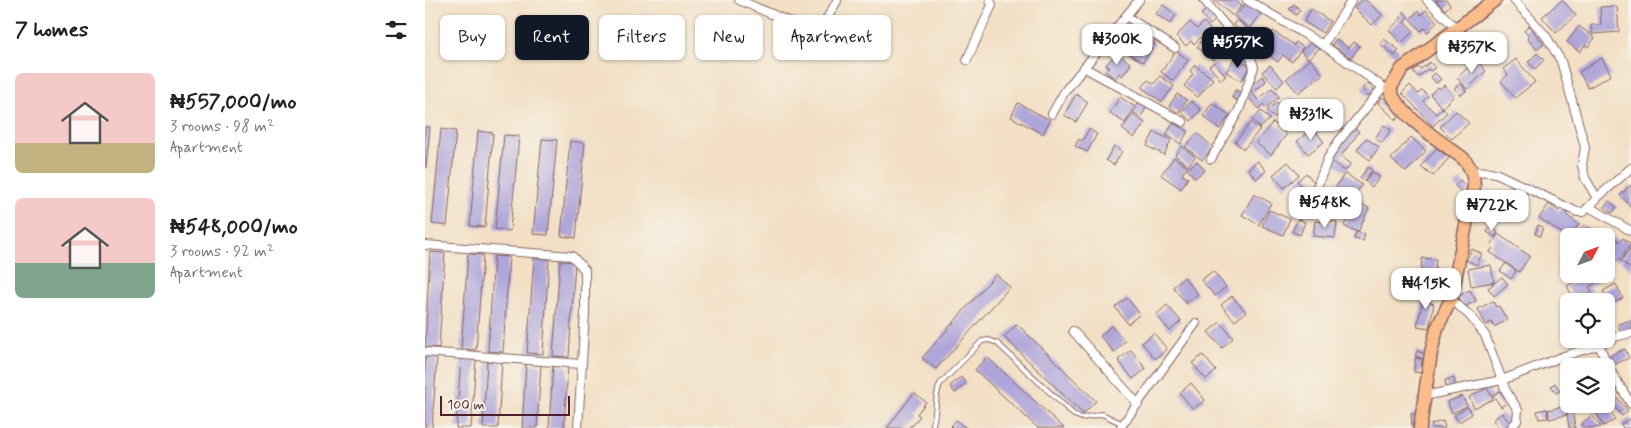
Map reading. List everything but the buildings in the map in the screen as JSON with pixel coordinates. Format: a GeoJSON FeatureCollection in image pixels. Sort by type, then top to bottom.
{"type":"FeatureCollection","features":[{"type":"Feature","properties":{"kind":"main road"},"geometry":{"type":"LineString","coordinates":[[1420,428],[1431,353],[1437,328],[1451,299],[1474,186],[1472,171],[1464,159],[1413,119],[1396,102],[1387,88],[1402,69],[1495,0]]}},
{"type":"Feature","properties":{"kind":"street"},"geometry":{"type":"LineString","coordinates":[[739,0],[809,30],[817,31],[822,27],[837,1]]}},
{"type":"Feature","properties":{"kind":"street"},"geometry":{"type":"LineString","coordinates":[[967,60],[992,5],[991,0]]}},
{"type":"Feature","properties":{"kind":"street"},"geometry":{"type":"LineString","coordinates":[[1052,114],[1065,91],[1139,0]]}},
{"type":"Feature","properties":{"kind":"street"},"geometry":{"type":"LineString","coordinates":[[1204,0],[1250,55],[1254,67],[1239,110],[1211,160]]}},
{"type":"Feature","properties":{"kind":"street"},"geometry":{"type":"LineString","coordinates":[[1247,0],[1323,45],[1387,88],[1339,142],[1328,158],[1307,213]]}},
{"type":"Feature","properties":{"kind":"street"},"geometry":{"type":"LineString","coordinates":[[1323,45],[1352,0]]}},
{"type":"Feature","properties":{"kind":"street"},"geometry":{"type":"LineString","coordinates":[[1427,0],[1456,28]]}},
{"type":"Feature","properties":{"kind":"street"},"geometry":{"type":"LineString","coordinates":[[1514,0],[1546,36],[1561,61],[1585,148],[1583,165],[1585,178],[1597,198]]}},
{"type":"Feature","properties":{"kind":"street"},"geometry":{"type":"LineString","coordinates":[[1126,16],[1175,48]]}},
{"type":"Feature","properties":{"kind":"street"},"geometry":{"type":"LineString","coordinates":[[1085,68],[1183,122]]}},
{"type":"Feature","properties":{"kind":"street"},"geometry":{"type":"LineString","coordinates":[[1472,171],[1498,174],[1577,212],[1583,212],[1631,168]]}},
{"type":"Feature","properties":{"kind":"street"},"geometry":{"type":"LineString","coordinates":[[1589,208],[1631,231]]}},
{"type":"Feature","properties":{"kind":"street"},"geometry":{"type":"LineString","coordinates":[[425,245],[572,256],[585,270],[577,428]]}},
{"type":"Feature","properties":{"kind":"street"},"geometry":{"type":"LineString","coordinates":[[1451,299],[1470,316],[1485,335],[1502,380],[1518,410],[1517,421],[1511,428]]}},
{"type":"Feature","properties":{"kind":"street"},"geometry":{"type":"LineString","coordinates":[[1122,426],[1196,323]]}},
{"type":"Feature","properties":{"kind":"street"},"geometry":{"type":"LineString","coordinates":[[1073,331],[1138,404]]}},
{"type":"Feature","properties":{"kind":"street"},"geometry":{"type":"LineString","coordinates":[[1615,337],[1631,333]]}},
{"type":"Feature","properties":{"kind":"street"},"geometry":{"type":"LineString","coordinates":[[1424,396],[1502,380],[1589,348]]}},
{"type":"Feature","properties":{"kind":"street"},"geometry":{"type":"LineString","coordinates":[[425,352],[581,364]]}},
{"type":"Feature","properties":{"kind":"street"},"geometry":{"type":"LineString","coordinates":[[1615,382],[1631,404]]}},
{"type":"Feature","properties":{"kind":"lane"},"geometry":{"type":"LineString","coordinates":[[932,428],[937,390],[940,384],[985,340],[997,343],[1074,415],[1082,418],[1102,414],[1122,426]]}}]}
